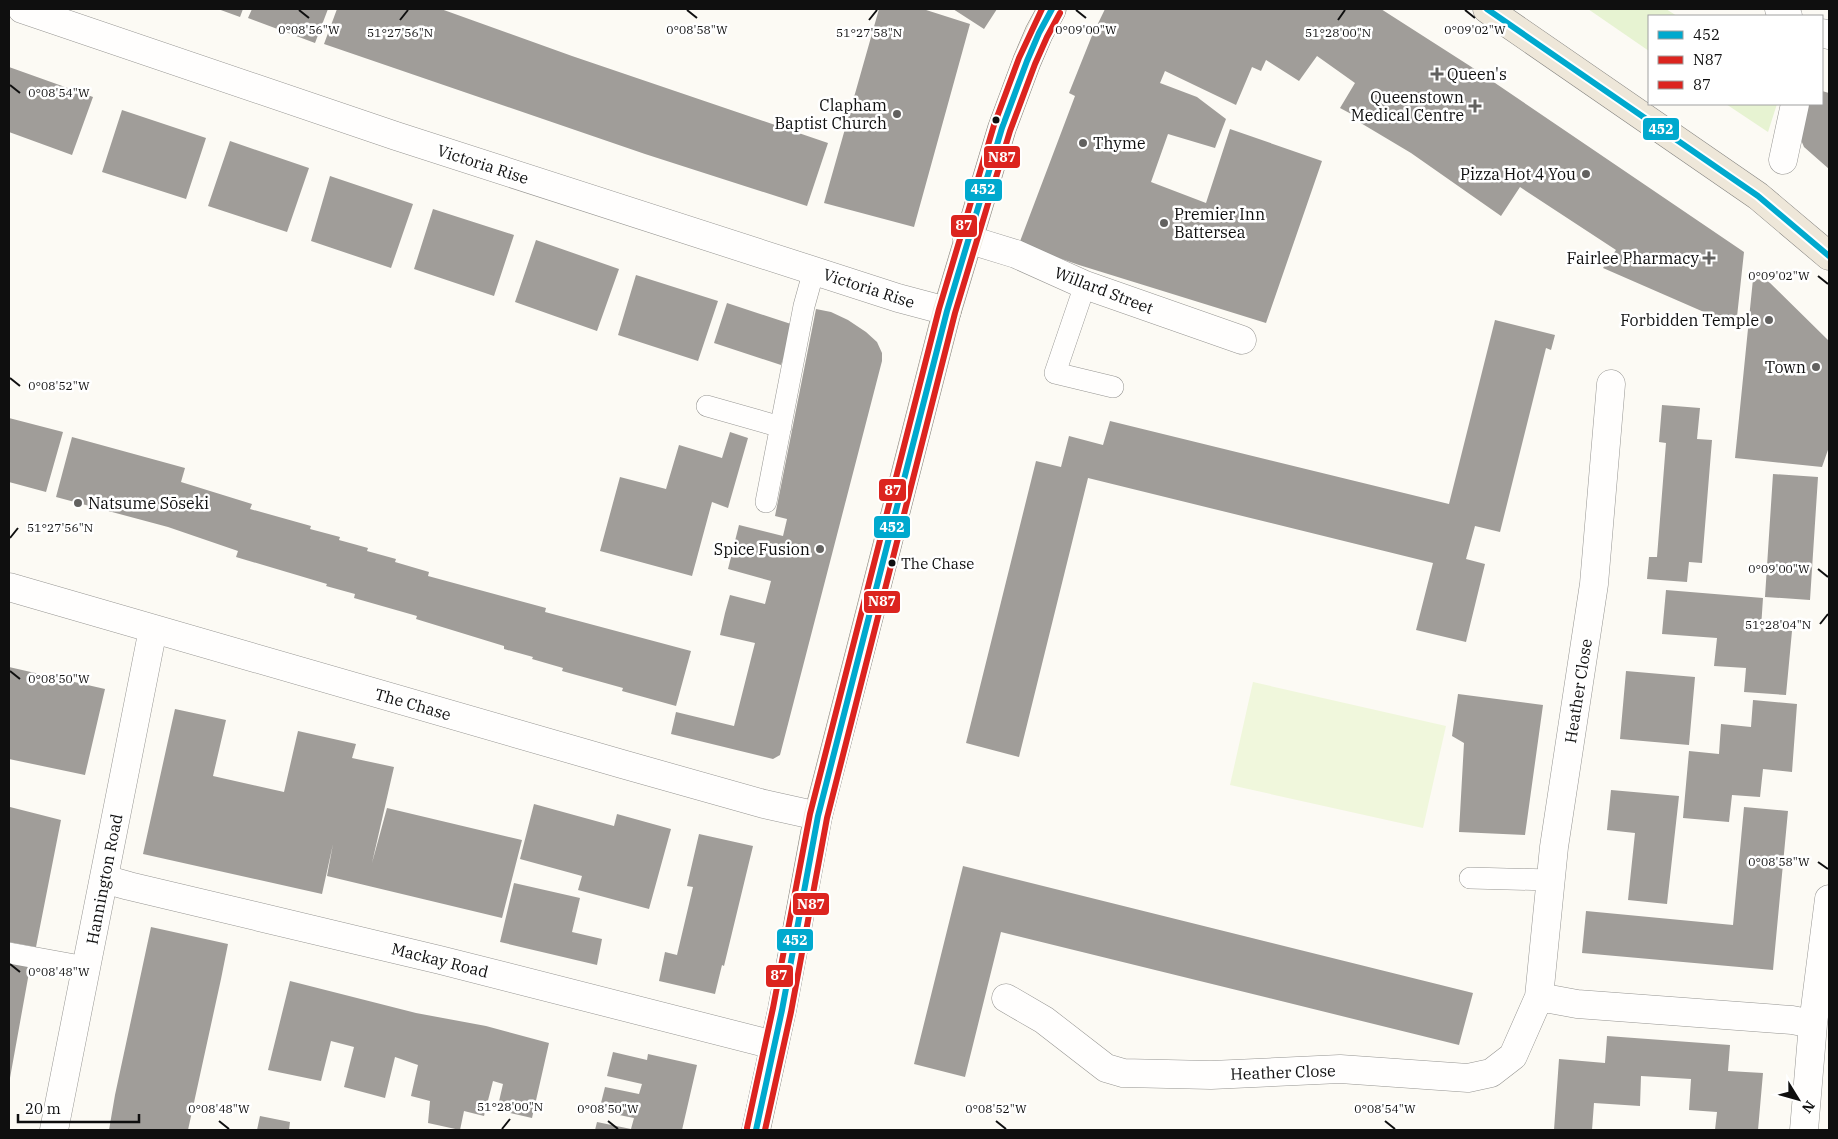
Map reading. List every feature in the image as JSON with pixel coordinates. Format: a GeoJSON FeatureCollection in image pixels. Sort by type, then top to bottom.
{"type":"FeatureCollection","features":[{"type":"Feature","properties":{"kind":"main road"},"geometry":{"type":"LineString","coordinates":[[756,1130],[818,816],[947,311],[967,239],[1002,128],[1039,33],[1052,9]]}},
{"type":"Feature","properties":{"kind":"main road"},"geometry":{"type":"LineString","coordinates":[[1487,9],[1758,196],[1829,256]]}},
{"type":"Feature","properties":{"kind":"street","name":"Victoria Rise"},"geometry":{"type":"LineString","coordinates":[[22,9],[396,136],[911,302],[947,311]]}},
{"type":"Feature","properties":{"kind":"street"},"geometry":{"type":"LineString","coordinates":[[1783,160],[1795,105]]}},
{"type":"Feature","properties":{"kind":"street","name":"Willard Street"},"geometry":{"type":"LineString","coordinates":[[967,239],[1016,254],[1085,285],[1242,340]]}},
{"type":"Feature","properties":{"kind":"street","name":"Heather Close"},"geometry":{"type":"LineString","coordinates":[[1006,998],[1044,1020],[1106,1068],[1123,1073],[1211,1075],[1340,1069],[1468,1078],[1491,1072],[1513,1056],[1539,998],[1550,880],[1594,584],[1612,384]]}},
{"type":"Feature","properties":{"kind":"street","name":"The Chase"},"geometry":{"type":"LineString","coordinates":[[9,587],[622,764],[764,804],[818,816]]}},
{"type":"Feature","properties":{"kind":"street","name":"Hannington Road"},"geometry":{"type":"LineString","coordinates":[[54,1130],[153,629]]}},
{"type":"Feature","properties":{"kind":"street","name":"Mackay Road"},"geometry":{"type":"LineString","coordinates":[[104,879],[450,962],[774,1045]]}},
{"type":"Feature","properties":{"kind":"street"},"geometry":{"type":"LineString","coordinates":[[1804,1130],[1813,1024],[1829,898]]}},
{"type":"Feature","properties":{"kind":"street"},"geometry":{"type":"LineString","coordinates":[[1539,998],[1577,1004],[1792,1020],[1813,1024]]}},
{"type":"Feature","properties":{"kind":"lane"},"geometry":{"type":"LineString","coordinates":[[766,502],[804,306],[814,270]]}},
{"type":"Feature","properties":{"kind":"lane"},"geometry":{"type":"LineString","coordinates":[[1085,285],[1055,373],[1113,387]]}},
{"type":"Feature","properties":{"kind":"lane"},"geometry":{"type":"LineString","coordinates":[[707,406],[781,427]]}},
{"type":"Feature","properties":{"kind":"lane"},"geometry":{"type":"LineString","coordinates":[[1470,878],[1550,880]]}},
{"type":"Feature","properties":{"kind":"lane"},"geometry":{"type":"LineString","coordinates":[[9,953],[86,967]]}},
{"type":"Feature","properties":{"kind":"green space"},"geometry":{"type":"Polygon","coordinates":[[[1588,9],[1666,9],[1675,15],[1648,15],[1648,50],[1588,9]]]}},
{"type":"Feature","properties":{"kind":"green space"},"geometry":{"type":"Polygon","coordinates":[[[1728,105],[1777,105],[1768,132],[1728,105]]]}},
{"type":"Feature","properties":{"kind":"green space"},"geometry":{"type":"Polygon","coordinates":[[[1253,682],[1446,726],[1423,828],[1230,785],[1253,682]]]}},
{"type":"Feature","properties":{"kind":"building"},"geometry":{"type":"Polygon","coordinates":[[[218,9],[243,9],[240,17],[218,9]]]}},
{"type":"Feature","properties":{"kind":"building"},"geometry":{"type":"Polygon","coordinates":[[[252,9],[328,9],[315,43],[248,18],[252,9]]]}},
{"type":"Feature","properties":{"kind":"building"},"geometry":{"type":"Polygon","coordinates":[[[337,9],[441,9],[572,56],[828,143],[807,206],[645,154],[324,44],[337,9]]]}},
{"type":"Feature","properties":{"kind":"building","name":"Clapham Baptist Church"},"geometry":{"type":"Polygon","coordinates":[[[879,9],[923,9],[970,24],[914,227],[824,203],[879,9]]]}},
{"type":"Feature","properties":{"kind":"building"},"geometry":{"type":"Polygon","coordinates":[[[953,9],[997,9],[984,29],[953,9]]]}},
{"type":"Feature","properties":{"kind":"building"},"geometry":{"type":"Polygon","coordinates":[[[1105,9],[1381,9],[1470,66],[1744,252],[1736,326],[1603,268],[1616,250],[1520,187],[1501,216],[1411,153],[1354,119],[1355,116],[1340,108],[1355,83],[1317,56],[1299,81],[1266,60],[1261,71],[1252,67],[1236,105],[1165,71],[1160,83],[1197,97],[1226,119],[1215,148],[1168,134],[1151,182],[1206,203],[1230,129],[1322,161],[1266,323],[1079,265],[1019,244],[1075,96],[1069,93],[1105,9]]]}},
{"type":"Feature","properties":{"kind":"building"},"geometry":{"type":"Polygon","coordinates":[[[9,67],[93,97],[72,155],[9,132],[9,67]]]}},
{"type":"Feature","properties":{"kind":"building"},"geometry":{"type":"Polygon","coordinates":[[[1823,91],[1829,93],[1829,169],[1804,147],[1801,140],[1809,105],[1823,105],[1823,91]]]}},
{"type":"Feature","properties":{"kind":"building"},"geometry":{"type":"Polygon","coordinates":[[[122,110],[206,138],[186,199],[102,172],[122,110]]]}},
{"type":"Feature","properties":{"kind":"building"},"geometry":{"type":"Polygon","coordinates":[[[230,141],[309,168],[287,232],[208,206],[230,141]]]}},
{"type":"Feature","properties":{"kind":"building"},"geometry":{"type":"Polygon","coordinates":[[[330,176],[413,204],[391,268],[311,241],[330,176]]]}},
{"type":"Feature","properties":{"kind":"building"},"geometry":{"type":"Polygon","coordinates":[[[433,209],[514,235],[494,296],[414,269],[433,209]]]}},
{"type":"Feature","properties":{"kind":"building"},"geometry":{"type":"Polygon","coordinates":[[[536,240],[619,269],[597,331],[515,302],[536,240]]]}},
{"type":"Feature","properties":{"kind":"building"},"geometry":{"type":"Polygon","coordinates":[[[636,275],[718,301],[698,361],[618,335],[636,275]]]}},
{"type":"Feature","properties":{"kind":"building"},"geometry":{"type":"Polygon","coordinates":[[[1753,279],[1767,280],[1829,341],[1829,447],[1822,467],[1735,458],[1753,279]]]}},
{"type":"Feature","properties":{"kind":"building"},"geometry":{"type":"Polygon","coordinates":[[[727,303],[794,325],[781,365],[714,343],[727,303]]]}},
{"type":"Feature","properties":{"kind":"building"},"geometry":{"type":"Polygon","coordinates":[[[816,309],[831,312],[866,332],[877,342],[882,353],[882,361],[780,755],[773,759],[671,734],[676,712],[734,726],[755,643],[720,635],[725,613],[730,595],[765,604],[771,581],[728,569],[739,525],[783,536],[787,519],[775,516],[816,309]]]}},
{"type":"Feature","properties":{"kind":"building"},"geometry":{"type":"Polygon","coordinates":[[[1495,320],[1555,335],[1551,350],[1546,348],[1500,532],[1475,526],[1466,559],[1485,564],[1466,642],[1416,630],[1433,563],[1088,478],[1019,757],[966,743],[1036,461],[1061,467],[1069,436],[1103,445],[1110,421],[1449,504],[1495,320]]]}},
{"type":"Feature","properties":{"kind":"building"},"geometry":{"type":"Polygon","coordinates":[[[1662,405],[1700,408],[1697,439],[1712,440],[1702,563],[1689,562],[1687,582],[1647,579],[1649,557],[1657,557],[1666,443],[1659,442],[1662,405]]]}},
{"type":"Feature","properties":{"kind":"building"},"geometry":{"type":"Polygon","coordinates":[[[9,418],[63,432],[46,492],[9,482],[9,418]]]}},
{"type":"Feature","properties":{"kind":"building"},"geometry":{"type":"Polygon","coordinates":[[[730,432],[748,438],[728,508],[712,502],[692,576],[600,551],[620,477],[666,489],[679,445],[722,458],[730,432]]]}},
{"type":"Feature","properties":{"kind":"building"},"geometry":{"type":"Polygon","coordinates":[[[72,437],[185,468],[181,482],[252,504],[250,509],[311,526],[310,529],[340,537],[339,540],[368,548],[367,551],[396,559],[395,562],[429,572],[428,576],[546,608],[545,612],[691,651],[676,706],[622,691],[623,688],[562,671],[563,668],[504,649],[504,646],[416,619],[417,616],[354,598],[355,594],[326,586],[327,584],[236,557],[238,551],[168,527],[56,497],[72,437]]]}},
{"type":"Feature","properties":{"kind":"building"},"geometry":{"type":"Polygon","coordinates":[[[1773,474],[1818,477],[1810,600],[1765,597],[1773,474]]]}},
{"type":"Feature","properties":{"kind":"building"},"geometry":{"type":"Polygon","coordinates":[[[1666,590],[1763,598],[1761,628],[1792,631],[1786,695],[1744,692],[1746,668],[1714,666],[1717,638],[1662,634],[1666,590]]]}},
{"type":"Feature","properties":{"kind":"building"},"geometry":{"type":"Polygon","coordinates":[[[9,667],[105,689],[85,775],[9,759],[9,667]]]}},
{"type":"Feature","properties":{"kind":"building"},"geometry":{"type":"Polygon","coordinates":[[[1626,671],[1695,677],[1689,745],[1620,739],[1626,671]]]}},
{"type":"Feature","properties":{"kind":"building"},"geometry":{"type":"Polygon","coordinates":[[[1458,694],[1543,705],[1525,835],[1459,832],[1464,743],[1452,736],[1458,694]]]}},
{"type":"Feature","properties":{"kind":"building"},"geometry":{"type":"Polygon","coordinates":[[[1753,700],[1797,704],[1792,772],[1763,769],[1760,797],[1732,795],[1729,822],[1683,818],[1689,751],[1719,754],[1721,724],[1751,727],[1753,700]]]}},
{"type":"Feature","properties":{"kind":"building"},"geometry":{"type":"Polygon","coordinates":[[[175,709],[226,720],[213,776],[284,792],[298,731],[356,744],[352,758],[394,767],[372,863],[387,808],[522,840],[502,918],[327,876],[333,844],[322,894],[143,854],[175,709]]]}},
{"type":"Feature","properties":{"kind":"building"},"geometry":{"type":"Polygon","coordinates":[[[1611,790],[1679,796],[1667,904],[1628,900],[1635,833],[1607,830],[1611,790]]]}},
{"type":"Feature","properties":{"kind":"building"},"geometry":{"type":"Polygon","coordinates":[[[534,804],[614,826],[617,814],[671,829],[649,909],[578,890],[582,876],[520,859],[534,804]]]}},
{"type":"Feature","properties":{"kind":"building"},"geometry":{"type":"Polygon","coordinates":[[[10,807],[61,820],[36,947],[9,942],[10,807]]]}},
{"type":"Feature","properties":{"kind":"building"},"geometry":{"type":"Polygon","coordinates":[[[1744,807],[1788,811],[1773,970],[1582,953],[1586,911],[1733,925],[1744,807]]]}},
{"type":"Feature","properties":{"kind":"building"},"geometry":{"type":"Polygon","coordinates":[[[699,834],[753,846],[724,966],[722,965],[715,994],[659,981],[665,952],[677,955],[693,887],[687,886],[699,834]]]}},
{"type":"Feature","properties":{"kind":"building"},"geometry":{"type":"Polygon","coordinates":[[[963,866],[1473,993],[1459,1045],[1001,932],[965,1077],[914,1064],[963,866]]]}},
{"type":"Feature","properties":{"kind":"building"},"geometry":{"type":"Polygon","coordinates":[[[514,883],[580,898],[572,932],[602,939],[597,965],[500,942],[514,883]]]}},
{"type":"Feature","properties":{"kind":"building"},"geometry":{"type":"Polygon","coordinates":[[[151,927],[228,944],[221,979],[188,1130],[109,1130],[115,1095],[151,927]]]}},
{"type":"Feature","properties":{"kind":"building"},"geometry":{"type":"Polygon","coordinates":[[[9,963],[30,967],[10,1078],[9,1078],[9,963]]]}},
{"type":"Feature","properties":{"kind":"building"},"geometry":{"type":"Polygon","coordinates":[[[290,981],[416,1013],[486,1026],[549,1043],[532,1118],[497,1110],[503,1084],[493,1081],[484,1116],[464,1111],[460,1130],[428,1123],[430,1101],[411,1096],[418,1065],[395,1057],[385,1098],[344,1087],[354,1047],[331,1041],[321,1081],[268,1070],[290,981]]]}},
{"type":"Feature","properties":{"kind":"building"},"geometry":{"type":"Polygon","coordinates":[[[1607,1036],[1730,1045],[1728,1071],[1763,1073],[1758,1130],[1715,1130],[1717,1112],[1689,1110],[1691,1079],[1641,1076],[1640,1106],[1594,1103],[1592,1130],[1554,1130],[1559,1059],[1605,1063],[1607,1036]]]}},
{"type":"Feature","properties":{"kind":"building"},"geometry":{"type":"Polygon","coordinates":[[[613,1052],[647,1060],[648,1054],[697,1065],[682,1130],[595,1130],[597,1122],[631,1129],[634,1118],[599,1111],[605,1087],[639,1094],[642,1084],[607,1076],[613,1052]]]}},
{"type":"Feature","properties":{"kind":"building"},"geometry":{"type":"Polygon","coordinates":[[[260,1116],[290,1122],[289,1130],[257,1130],[260,1116]]]}},
{"type":"Feature","properties":{"kind":"transit line","name":"87"},"geometry":{"type":"LineString","coordinates":[[747,1128],[773,1008],[810,814],[939,309],[994,125],[1019,58],[1042,9]]}},
{"type":"Feature","properties":{"kind":"transit line","name":"452"},"geometry":{"type":"LineString","coordinates":[[756,1130],[782,1010],[818,816],[947,311],[1002,128],[1027,61],[1052,9]]}},
{"type":"Feature","properties":{"kind":"transit line","name":"452"},"geometry":{"type":"LineString","coordinates":[[1487,9],[1758,196],[1829,256]]}},
{"type":"Feature","properties":{"kind":"transit line","name":"N87"},"geometry":{"type":"LineString","coordinates":[[765,1130],[791,1012],[827,818],[955,313],[1010,131],[1035,64],[1060,13]]}},
{"type":"Feature","properties":{"kind":"place","name":"Queen's"},"geometry":{"type":"Point","coordinates":[1437,74]}},
{"type":"Feature","properties":{"kind":"place","name":"Queenstown Medical Centre"},"geometry":{"type":"Point","coordinates":[1475,106]}},
{"type":"Feature","properties":{"kind":"place","name":"Clapham Baptist Church"},"geometry":{"type":"Point","coordinates":[897,114]}},
{"type":"Feature","properties":{"kind":"place","name":"Thyme"},"geometry":{"type":"Point","coordinates":[1083,143]}},
{"type":"Feature","properties":{"kind":"place","name":"Pizza Hot 4 You"},"geometry":{"type":"Point","coordinates":[1586,174]}},
{"type":"Feature","properties":{"kind":"place","name":"Premier Inn Battersea"},"geometry":{"type":"Point","coordinates":[1164,223]}},
{"type":"Feature","properties":{"kind":"place","name":"Fairlee Pharmacy"},"geometry":{"type":"Point","coordinates":[1709,258]}},
{"type":"Feature","properties":{"kind":"place","name":"Forbidden Temple"},"geometry":{"type":"Point","coordinates":[1769,320]}},
{"type":"Feature","properties":{"kind":"place","name":"Town"},"geometry":{"type":"Point","coordinates":[1816,367]}},
{"type":"Feature","properties":{"kind":"place","name":"Natsume Sōseki"},"geometry":{"type":"Point","coordinates":[78,503]}},
{"type":"Feature","properties":{"kind":"place","name":"Spice Fusion"},"geometry":{"type":"Point","coordinates":[820,549]}},
{"type":"Feature","properties":{"kind":"place","name":"The Chase"},"geometry":{"type":"Point","coordinates":[892,563]}}]}
